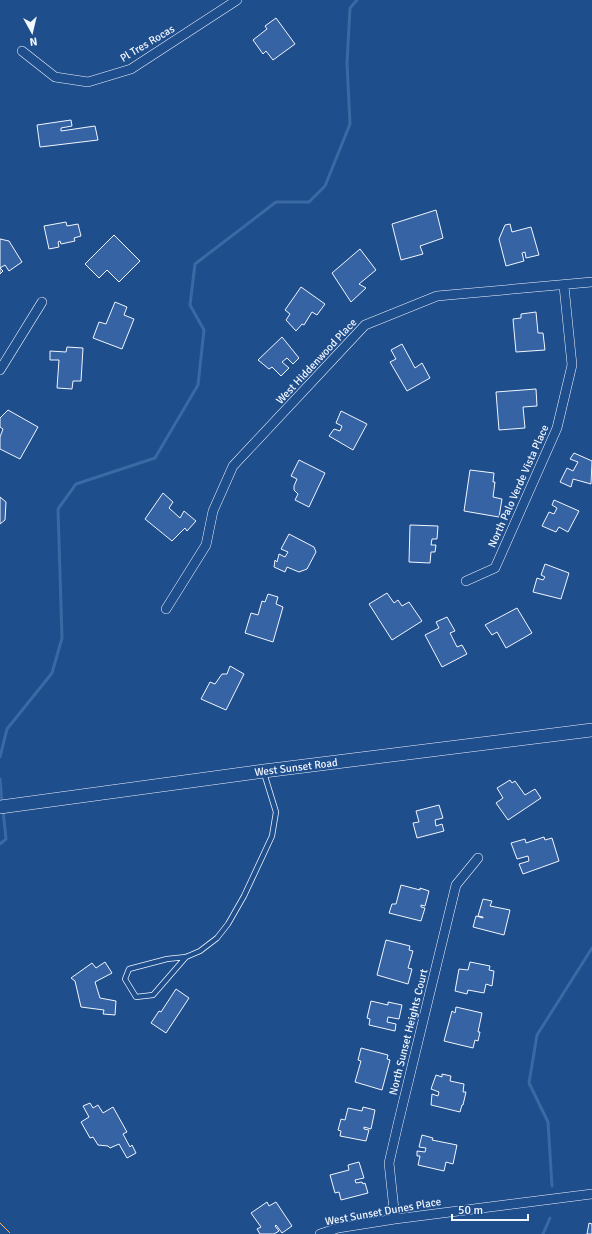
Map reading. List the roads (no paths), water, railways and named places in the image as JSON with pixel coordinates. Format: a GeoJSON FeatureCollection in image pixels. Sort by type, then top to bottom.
{"type":"FeatureCollection","features":[{"type":"Feature","properties":{"kind":"street","name":"Pl Tres Rocas"},"geometry":{"type":"LineString","coordinates":[[22,51],[55,77],[88,82],[131,69],[237,0]]}},
{"type":"Feature","properties":{"kind":"street","name":"West Hiddenwood Place"},"geometry":{"type":"LineString","coordinates":[[166,609],[206,545],[213,511],[233,466],[365,325],[437,296],[564,286],[592,282]]}},
{"type":"Feature","properties":{"kind":"street","name":"North Palo Verde Vista Place"},"geometry":{"type":"LineString","coordinates":[[466,581],[496,568],[557,428],[572,365],[564,286]]}},
{"type":"Feature","properties":{"kind":"street"},"geometry":{"type":"LineString","coordinates":[[0,370],[42,302]]}},
{"type":"Feature","properties":{"kind":"street","name":"West Sunset Road"},"geometry":{"type":"LineString","coordinates":[[0,807],[264,771],[592,730]]}},
{"type":"Feature","properties":{"kind":"street","name":"North Sunset Heights Court"},"geometry":{"type":"LineString","coordinates":[[395,1220],[389,1163],[393,1144],[456,885],[478,858]]}},
{"type":"Feature","properties":{"kind":"street","name":"West Sunset Dunes Place"},"geometry":{"type":"LineString","coordinates":[[320,1234],[338,1228],[592,1194]]}},
{"type":"Feature","properties":{"kind":"lane"},"geometry":{"type":"LineString","coordinates":[[186,957],[153,995],[136,997],[125,979],[129,968],[167,959],[186,957],[200,951],[217,938],[228,924],[244,896],[272,836],[276,812],[264,771]]}},
{"type":"Feature","properties":{"kind":"waterway"},"geometry":{"type":"LineString","coordinates":[[0,757],[7,729],[52,673],[62,638],[58,509],[76,484],[155,458],[198,385],[204,330],[190,305],[195,264],[276,202],[309,202],[325,186],[350,124],[347,63],[350,8],[357,0]]}},
{"type":"Feature","properties":{"kind":"waterway"},"geometry":{"type":"LineString","coordinates":[[0,779],[2,803]]}},
{"type":"Feature","properties":{"kind":"waterway"},"geometry":{"type":"LineString","coordinates":[[0,844],[6,839],[3,810]]}},
{"type":"Feature","properties":{"kind":"waterway"},"geometry":{"type":"LineString","coordinates":[[552,1186],[548,1122],[529,1083],[537,1035],[592,948]]}},
{"type":"Feature","properties":{"kind":"waterway"},"geometry":{"type":"LineString","coordinates":[[543,1234],[550,1218]]}}]}
